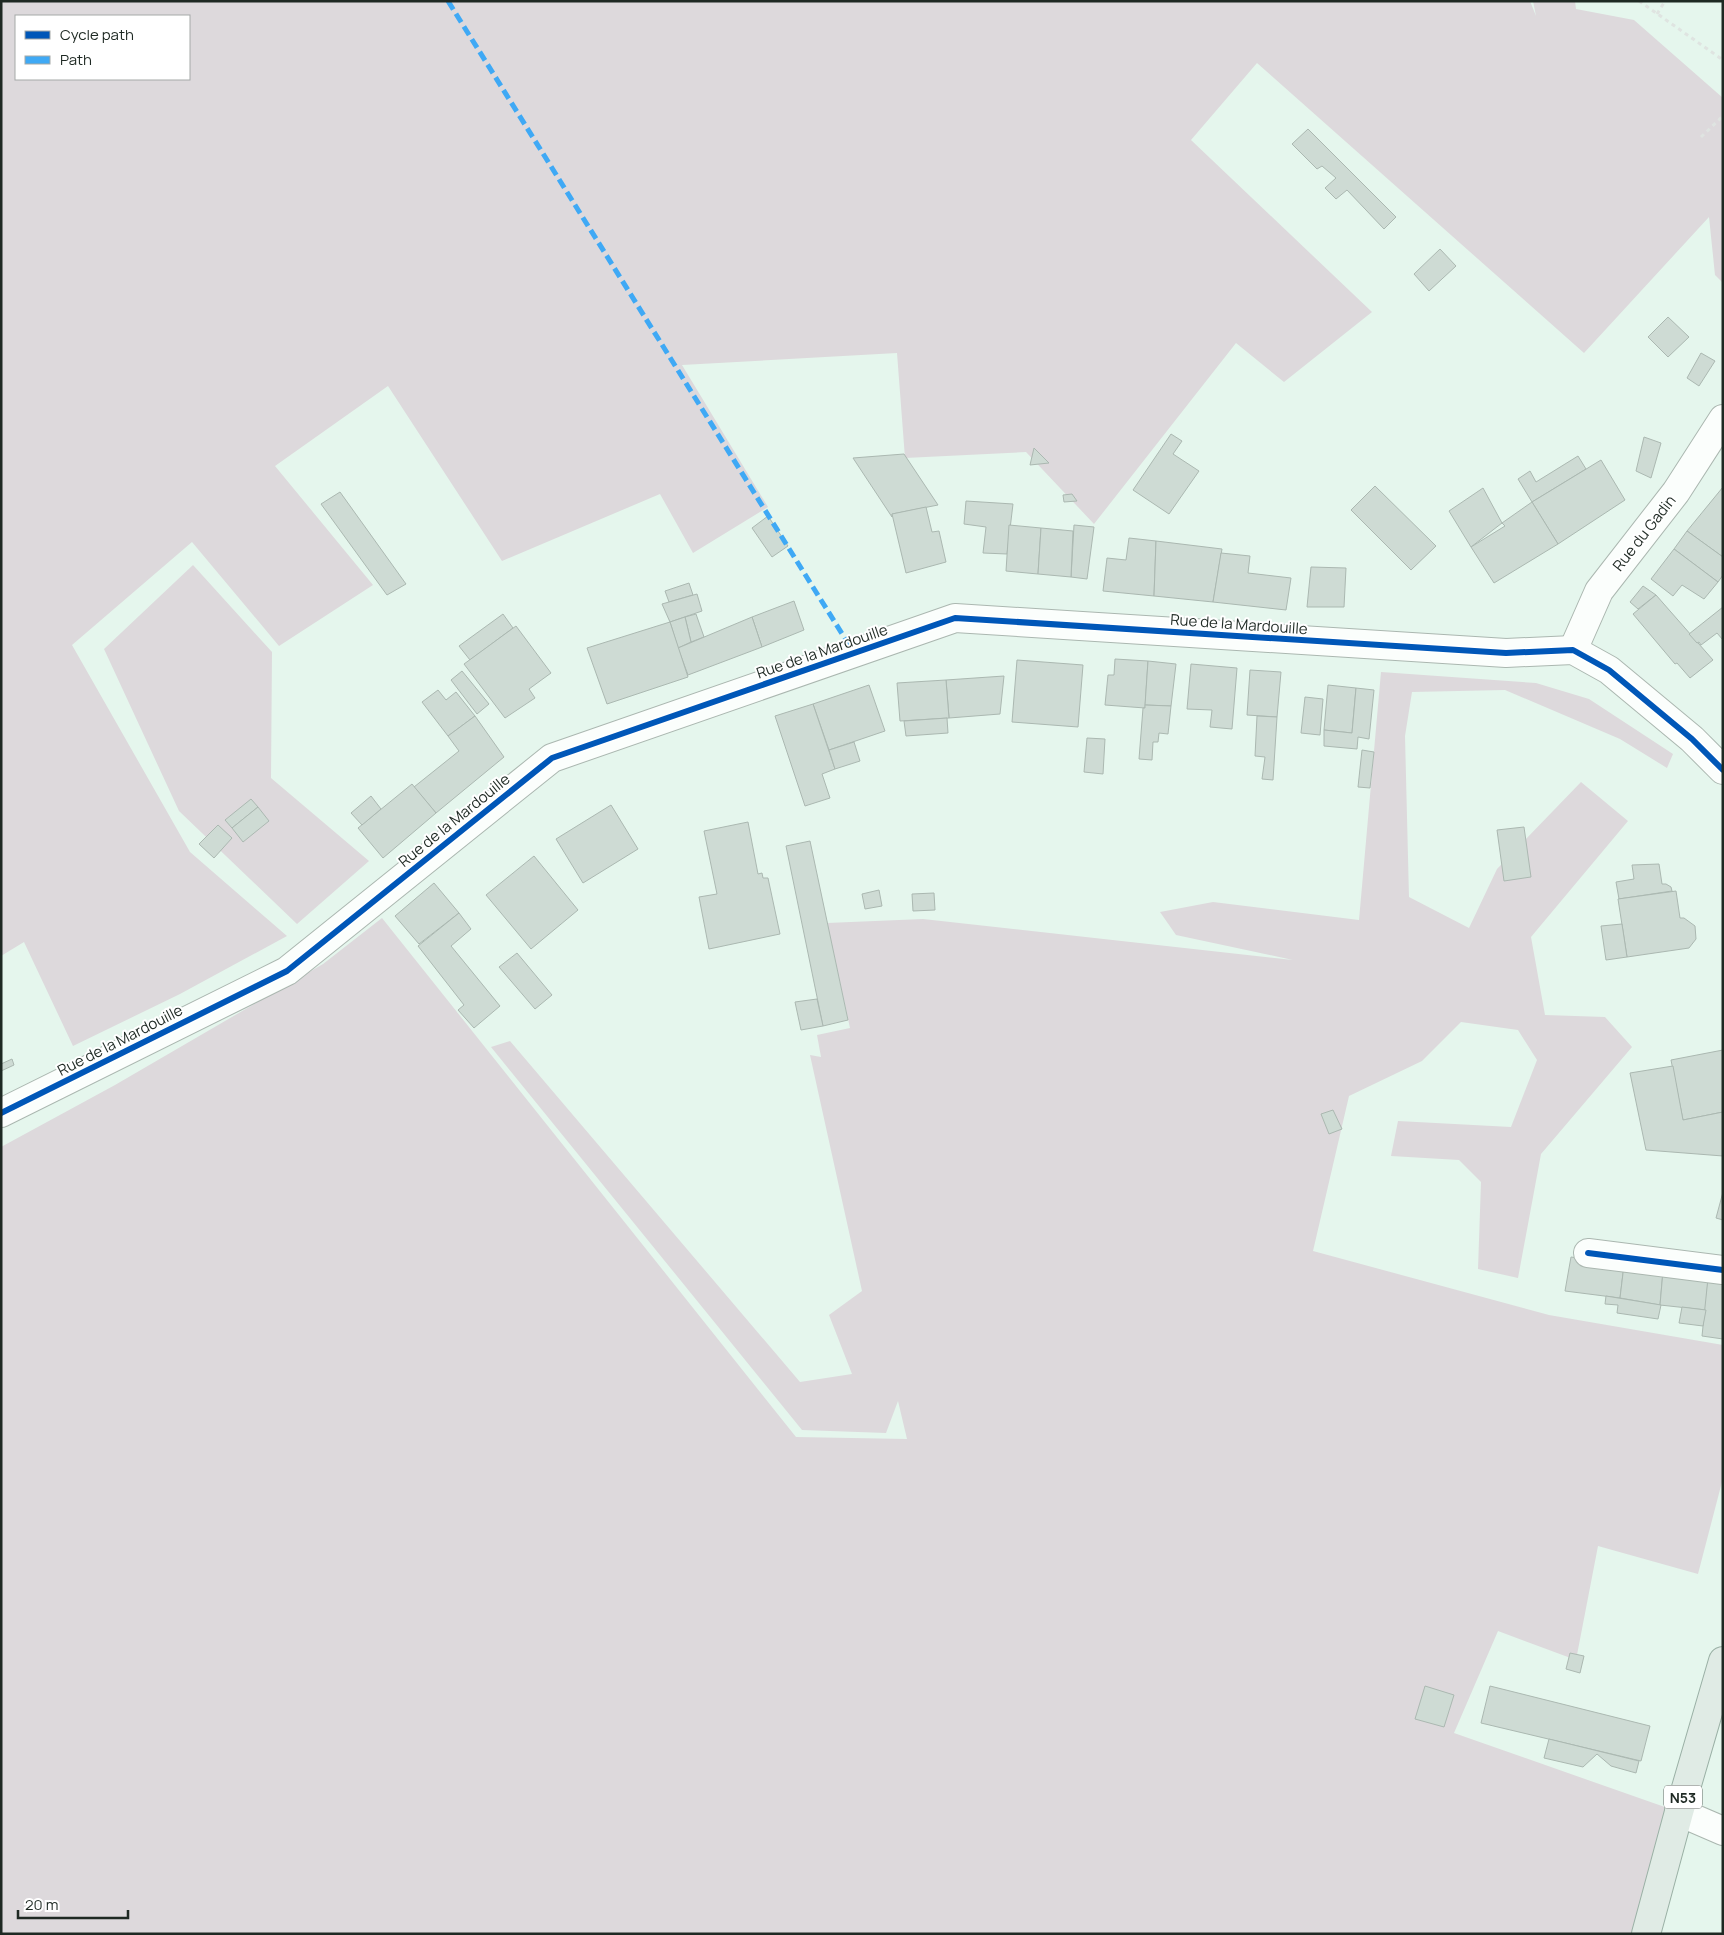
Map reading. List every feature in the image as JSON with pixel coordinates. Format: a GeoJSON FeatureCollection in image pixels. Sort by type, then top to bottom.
{"type":"FeatureCollection","features":[{"type":"Feature","properties":{"kind":"main road","name":"N53"},"geometry":{"type":"LineString","coordinates":[[1646,1934],[1723,1661]]}},
{"type":"Feature","properties":{"kind":"street","name":"Rue du Gadin"},"geometry":{"type":"LineString","coordinates":[[1573,650],[1599,591],[1676,492],[1723,419]]}},
{"type":"Feature","properties":{"kind":"street","name":"Rue de la Mardouille"},"geometry":{"type":"LineString","coordinates":[[1,1113],[287,971],[552,758],[955,618],[1506,653],[1573,650]]}},
{"type":"Feature","properties":{"kind":"street"},"geometry":{"type":"LineString","coordinates":[[1573,650],[1609,670],[1692,739],[1723,770]]}},
{"type":"Feature","properties":{"kind":"street"},"geometry":{"type":"LineString","coordinates":[[1588,1253],[1723,1270]]}},
{"type":"Feature","properties":{"kind":"street"},"geometry":{"type":"LineString","coordinates":[[1679,1812],[1723,1832]]}},
{"type":"Feature","properties":{"kind":"path"},"geometry":{"type":"LineString","coordinates":[[1639,1],[1723,60]]}},
{"type":"Feature","properties":{"kind":"path"},"geometry":{"type":"LineString","coordinates":[[1656,14],[1665,1]]}},
{"type":"Feature","properties":{"kind":"path"},"geometry":{"type":"LineString","coordinates":[[1701,137],[1723,116]]}},
{"type":"Feature","properties":{"kind":"shaded area"},"geometry":{"type":"Polygon","coordinates":[[[1,1],[1530,1],[1536,16],[1533,1],[1575,1],[1576,9],[1634,20],[1723,98],[1723,283],[1715,275],[1709,217],[1584,353],[1257,63],[1191,140],[1372,312],[1284,382],[1236,343],[1094,524],[1026,452],[905,458],[897,353],[682,365],[768,507],[693,553],[660,494],[502,561],[388,386],[275,466],[373,585],[279,646],[192,542],[72,645],[190,852],[287,936],[180,994],[73,1046],[24,942],[1,956],[1,1]]]}},
{"type":"Feature","properties":{"kind":"shaded area"},"geometry":{"type":"Polygon","coordinates":[[[193,565],[272,652],[271,778],[369,861],[297,924],[179,811],[104,649],[193,565]]]}},
{"type":"Feature","properties":{"kind":"shaded area"},"geometry":{"type":"Polygon","coordinates":[[[1381,672],[1536,683],[1589,699],[1673,754],[1667,768],[1620,739],[1505,690],[1412,692],[1405,736],[1409,897],[1469,928],[1497,869],[1581,782],[1628,821],[1531,937],[1545,1015],[1605,1017],[1632,1047],[1541,1154],[1518,1278],[1478,1269],[1481,1182],[1459,1160],[1391,1156],[1398,1121],[1511,1127],[1537,1060],[1518,1030],[1461,1022],[1422,1061],[1349,1096],[1313,1251],[1549,1315],[1723,1345],[1723,1478],[1698,1574],[1598,1546],[1576,1660],[1498,1631],[1454,1733],[1679,1812],[1646,1934],[1,1934],[1,1147],[115,1085],[323,964],[382,918],[796,1437],[907,1439],[898,1401],[886,1433],[802,1430],[491,1047],[510,1041],[800,1382],[852,1374],[829,1315],[862,1291],[810,1055],[821,1057],[817,1035],[850,1028],[827,923],[923,919],[1293,960],[1176,935],[1160,912],[1213,902],[1359,920],[1381,672]]]}},
{"type":"Feature","properties":{"kind":"building"},"geometry":{"type":"Polygon","coordinates":[[[1308,129],[1396,217],[1384,229],[1347,190],[1336,199],[1325,188],[1336,178],[1322,166],[1317,169],[1292,144],[1308,129]]]}},
{"type":"Feature","properties":{"kind":"building"},"geometry":{"type":"Polygon","coordinates":[[[1440,249],[1456,266],[1429,291],[1414,274],[1440,249]]]}},
{"type":"Feature","properties":{"kind":"building"},"geometry":{"type":"Polygon","coordinates":[[[1668,317],[1689,337],[1668,357],[1648,337],[1668,317]]]}},
{"type":"Feature","properties":{"kind":"building"},"geometry":{"type":"Polygon","coordinates":[[[1701,353],[1715,361],[1699,386],[1687,378],[1701,353]]]}},
{"type":"Feature","properties":{"kind":"building"},"geometry":{"type":"Polygon","coordinates":[[[1171,434],[1182,441],[1173,454],[1199,471],[1169,514],[1133,490],[1171,434]]]}},
{"type":"Feature","properties":{"kind":"building"},"geometry":{"type":"Polygon","coordinates":[[[1644,437],[1661,443],[1651,478],[1636,471],[1644,437]]]}},
{"type":"Feature","properties":{"kind":"building"},"geometry":{"type":"Polygon","coordinates":[[[1034,448],[1049,463],[1030,465],[1034,448]]]}},
{"type":"Feature","properties":{"kind":"building"},"geometry":{"type":"Polygon","coordinates":[[[904,454],[938,505],[892,514],[892,517],[853,458],[904,454]]]}},
{"type":"Feature","properties":{"kind":"building"},"geometry":{"type":"Polygon","coordinates":[[[1578,456],[1586,469],[1532,502],[1518,479],[1530,471],[1536,482],[1578,456]]]}},
{"type":"Feature","properties":{"kind":"building"},"geometry":{"type":"Polygon","coordinates":[[[1601,460],[1625,500],[1558,544],[1532,502],[1601,460]]]}},
{"type":"Feature","properties":{"kind":"building"},"geometry":{"type":"Polygon","coordinates":[[[1375,486],[1436,546],[1411,570],[1351,510],[1375,486]]]}},
{"type":"Feature","properties":{"kind":"building"},"geometry":{"type":"Polygon","coordinates":[[[1723,487],[1723,557],[1687,531],[1723,487]]]}},
{"type":"Feature","properties":{"kind":"building"},"geometry":{"type":"Polygon","coordinates":[[[1483,488],[1502,523],[1471,547],[1449,511],[1483,488]]]}},
{"type":"Feature","properties":{"kind":"building"},"geometry":{"type":"Polygon","coordinates":[[[340,492],[406,584],[387,595],[321,504],[340,492]]]}},
{"type":"Feature","properties":{"kind":"building"},"geometry":{"type":"Polygon","coordinates":[[[1072,494],[1077,501],[1064,502],[1063,495],[1072,494]]]}},
{"type":"Feature","properties":{"kind":"building"},"geometry":{"type":"Polygon","coordinates":[[[966,501],[1013,504],[1007,554],[983,553],[986,527],[964,524],[966,501]]]}},
{"type":"Feature","properties":{"kind":"building"},"geometry":{"type":"Polygon","coordinates":[[[1532,502],[1558,544],[1494,583],[1471,547],[1505,526],[1502,523],[1532,502]]]}},
{"type":"Feature","properties":{"kind":"building"},"geometry":{"type":"Polygon","coordinates":[[[926,507],[932,532],[939,531],[946,562],[906,573],[892,514],[926,507]]]}},
{"type":"Feature","properties":{"kind":"building"},"geometry":{"type":"Polygon","coordinates":[[[768,516],[788,546],[772,557],[752,528],[768,516]]]}},
{"type":"Feature","properties":{"kind":"building"},"geometry":{"type":"Polygon","coordinates":[[[1009,525],[1041,528],[1038,574],[1006,571],[1009,525]]]}},
{"type":"Feature","properties":{"kind":"building"},"geometry":{"type":"Polygon","coordinates":[[[1074,525],[1094,527],[1087,579],[1071,577],[1074,525]]]}},
{"type":"Feature","properties":{"kind":"building"},"geometry":{"type":"Polygon","coordinates":[[[1041,528],[1073,531],[1071,577],[1038,574],[1041,528]]]}},
{"type":"Feature","properties":{"kind":"building"},"geometry":{"type":"Polygon","coordinates":[[[1687,531],[1723,557],[1723,575],[1718,582],[1674,549],[1687,531]]]}},
{"type":"Feature","properties":{"kind":"building"},"geometry":{"type":"Polygon","coordinates":[[[1129,538],[1156,541],[1154,596],[1103,591],[1107,558],[1126,560],[1129,538]]]}},
{"type":"Feature","properties":{"kind":"building"},"geometry":{"type":"Polygon","coordinates":[[[1156,541],[1222,549],[1213,602],[1154,596],[1156,541]]]}},
{"type":"Feature","properties":{"kind":"building"},"geometry":{"type":"Polygon","coordinates":[[[1674,549],[1718,582],[1704,599],[1682,585],[1673,596],[1651,579],[1674,549]]]}},
{"type":"Feature","properties":{"kind":"building"},"geometry":{"type":"Polygon","coordinates":[[[1221,553],[1250,556],[1248,573],[1291,578],[1286,610],[1213,602],[1221,553]]]}},
{"type":"Feature","properties":{"kind":"building"},"geometry":{"type":"Polygon","coordinates":[[[1311,567],[1346,568],[1344,607],[1307,607],[1311,567]]]}},
{"type":"Feature","properties":{"kind":"building"},"geometry":{"type":"Polygon","coordinates":[[[689,583],[693,595],[669,602],[665,591],[689,583]]]}},
{"type":"Feature","properties":{"kind":"building"},"geometry":{"type":"Polygon","coordinates":[[[1643,586],[1656,595],[1638,609],[1630,602],[1643,586]]]}},
{"type":"Feature","properties":{"kind":"building"},"geometry":{"type":"Polygon","coordinates":[[[697,594],[702,611],[670,622],[662,604],[697,594]]]}},
{"type":"Feature","properties":{"kind":"building"},"geometry":{"type":"Polygon","coordinates":[[[1656,595],[1713,660],[1690,678],[1677,663],[1675,664],[1633,614],[1656,595]]]}},
{"type":"Feature","properties":{"kind":"building"},"geometry":{"type":"Polygon","coordinates":[[[794,601],[804,630],[762,647],[752,617],[794,601]]]}},
{"type":"Feature","properties":{"kind":"building"},"geometry":{"type":"Polygon","coordinates":[[[1723,607],[1723,640],[1717,633],[1701,645],[1699,642],[1697,643],[1689,634],[1723,607]]]}},
{"type":"Feature","properties":{"kind":"building"},"geometry":{"type":"Polygon","coordinates":[[[503,614],[513,628],[470,660],[459,646],[503,614]]]}},
{"type":"Feature","properties":{"kind":"building"},"geometry":{"type":"Polygon","coordinates":[[[696,614],[704,637],[691,642],[685,617],[696,614]]]}},
{"type":"Feature","properties":{"kind":"building"},"geometry":{"type":"Polygon","coordinates":[[[685,617],[691,642],[678,648],[670,622],[685,617]]]}},
{"type":"Feature","properties":{"kind":"building"},"geometry":{"type":"Polygon","coordinates":[[[752,617],[762,647],[688,675],[678,648],[752,617]]]}},
{"type":"Feature","properties":{"kind":"building"},"geometry":{"type":"Polygon","coordinates":[[[670,622],[688,677],[607,704],[587,648],[670,622]]]}},
{"type":"Feature","properties":{"kind":"building"},"geometry":{"type":"Polygon","coordinates":[[[516,626],[551,673],[529,689],[535,698],[505,718],[464,664],[516,626]]]}},
{"type":"Feature","properties":{"kind":"building"},"geometry":{"type":"Polygon","coordinates":[[[1115,659],[1148,661],[1145,708],[1105,705],[1108,675],[1114,675],[1115,659]]]}},
{"type":"Feature","properties":{"kind":"building"},"geometry":{"type":"Polygon","coordinates":[[[1017,660],[1083,665],[1078,727],[1012,722],[1017,660]]]}},
{"type":"Feature","properties":{"kind":"building"},"geometry":{"type":"Polygon","coordinates":[[[1148,661],[1176,664],[1171,706],[1145,705],[1148,661]]]}},
{"type":"Feature","properties":{"kind":"building"},"geometry":{"type":"Polygon","coordinates":[[[1191,664],[1237,668],[1232,729],[1210,727],[1212,710],[1187,709],[1191,664]]]}},
{"type":"Feature","properties":{"kind":"building"},"geometry":{"type":"Polygon","coordinates":[[[1250,670],[1281,672],[1277,717],[1247,715],[1250,670]]]}},
{"type":"Feature","properties":{"kind":"building"},"geometry":{"type":"Polygon","coordinates":[[[462,671],[489,704],[477,714],[451,680],[462,671]]]}},
{"type":"Feature","properties":{"kind":"building"},"geometry":{"type":"Polygon","coordinates":[[[1004,676],[1000,714],[949,718],[946,680],[1004,676]]]}},
{"type":"Feature","properties":{"kind":"building"},"geometry":{"type":"Polygon","coordinates":[[[946,680],[949,718],[900,721],[897,683],[946,680]]]}},
{"type":"Feature","properties":{"kind":"building"},"geometry":{"type":"Polygon","coordinates":[[[869,685],[885,731],[829,750],[813,704],[869,685]]]}},
{"type":"Feature","properties":{"kind":"building"},"geometry":{"type":"Polygon","coordinates":[[[1328,685],[1356,688],[1352,733],[1324,730],[1328,685]]]}},
{"type":"Feature","properties":{"kind":"building"},"geometry":{"type":"Polygon","coordinates":[[[1356,688],[1374,690],[1369,739],[1358,737],[1357,749],[1324,746],[1324,730],[1352,733],[1356,688]]]}},
{"type":"Feature","properties":{"kind":"building"},"geometry":{"type":"Polygon","coordinates":[[[438,690],[446,700],[456,692],[475,716],[448,736],[422,702],[438,690]]]}},
{"type":"Feature","properties":{"kind":"building"},"geometry":{"type":"Polygon","coordinates":[[[1305,697],[1323,699],[1320,735],[1301,733],[1305,697]]]}},
{"type":"Feature","properties":{"kind":"building"},"geometry":{"type":"Polygon","coordinates":[[[813,704],[835,769],[822,774],[830,798],[805,806],[775,716],[813,704]]]}},
{"type":"Feature","properties":{"kind":"building"},"geometry":{"type":"Polygon","coordinates":[[[1145,705],[1171,706],[1168,734],[1159,733],[1158,742],[1153,742],[1152,760],[1139,759],[1143,708],[1145,708],[1145,705]]]}},
{"type":"Feature","properties":{"kind":"building"},"geometry":{"type":"Polygon","coordinates":[[[475,716],[504,757],[436,813],[414,787],[459,751],[448,736],[475,716]]]}},
{"type":"Feature","properties":{"kind":"building"},"geometry":{"type":"Polygon","coordinates":[[[1257,716],[1277,717],[1273,780],[1262,779],[1265,757],[1255,756],[1257,716]]]}},
{"type":"Feature","properties":{"kind":"building"},"geometry":{"type":"Polygon","coordinates":[[[947,718],[948,733],[906,736],[904,721],[947,718]]]}},
{"type":"Feature","properties":{"kind":"building"},"geometry":{"type":"Polygon","coordinates":[[[1087,738],[1105,739],[1103,774],[1084,772],[1087,738]]]}},
{"type":"Feature","properties":{"kind":"building"},"geometry":{"type":"Polygon","coordinates":[[[854,742],[860,761],[835,769],[829,750],[854,742]]]}},
{"type":"Feature","properties":{"kind":"building"},"geometry":{"type":"Polygon","coordinates":[[[1362,750],[1374,752],[1370,788],[1358,787],[1362,750]]]}},
{"type":"Feature","properties":{"kind":"building"},"geometry":{"type":"Polygon","coordinates":[[[412,784],[436,813],[383,858],[358,828],[412,784]]]}},
{"type":"Feature","properties":{"kind":"building"},"geometry":{"type":"Polygon","coordinates":[[[371,796],[381,809],[362,825],[351,813],[371,796]]]}},
{"type":"Feature","properties":{"kind":"building"},"geometry":{"type":"Polygon","coordinates":[[[251,799],[258,807],[232,828],[225,820],[251,799]]]}},
{"type":"Feature","properties":{"kind":"building"},"geometry":{"type":"Polygon","coordinates":[[[611,805],[638,849],[583,883],[556,839],[611,805]]]}},
{"type":"Feature","properties":{"kind":"building"},"geometry":{"type":"Polygon","coordinates":[[[258,807],[269,821],[243,842],[232,828],[258,807]]]}},
{"type":"Feature","properties":{"kind":"building"},"geometry":{"type":"Polygon","coordinates":[[[748,822],[758,874],[762,873],[763,878],[768,878],[780,934],[709,949],[699,897],[717,894],[704,831],[748,822]]]}},
{"type":"Feature","properties":{"kind":"building"},"geometry":{"type":"Polygon","coordinates":[[[218,825],[232,838],[214,858],[199,844],[218,825]]]}},
{"type":"Feature","properties":{"kind":"building"},"geometry":{"type":"Polygon","coordinates":[[[1524,827],[1531,877],[1504,881],[1497,830],[1524,827]]]}},
{"type":"Feature","properties":{"kind":"building"},"geometry":{"type":"Polygon","coordinates":[[[810,841],[848,1020],[823,1026],[786,846],[810,841]]]}},
{"type":"Feature","properties":{"kind":"building"},"geometry":{"type":"Polygon","coordinates":[[[534,856],[578,910],[531,949],[486,895],[534,856]]]}},
{"type":"Feature","properties":{"kind":"building"},"geometry":{"type":"Polygon","coordinates":[[[1659,864],[1662,884],[1671,887],[1672,891],[1619,899],[1616,882],[1634,879],[1632,865],[1659,864]]]}},
{"type":"Feature","properties":{"kind":"building"},"geometry":{"type":"Polygon","coordinates":[[[434,883],[459,913],[419,944],[395,916],[434,883]]]}},
{"type":"Feature","properties":{"kind":"building"},"geometry":{"type":"Polygon","coordinates":[[[879,890],[882,906],[865,909],[862,894],[879,890]]]}},
{"type":"Feature","properties":{"kind":"building"},"geometry":{"type":"Polygon","coordinates":[[[1676,891],[1680,918],[1684,918],[1695,926],[1696,939],[1689,948],[1627,957],[1618,899],[1676,891]]]}},
{"type":"Feature","properties":{"kind":"building"},"geometry":{"type":"Polygon","coordinates":[[[934,893],[935,910],[913,911],[912,894],[934,893]]]}},
{"type":"Feature","properties":{"kind":"building"},"geometry":{"type":"Polygon","coordinates":[[[459,913],[471,929],[451,946],[500,1006],[474,1028],[458,1010],[464,1005],[418,946],[459,913]]]}},
{"type":"Feature","properties":{"kind":"building"},"geometry":{"type":"Polygon","coordinates":[[[1622,924],[1627,957],[1606,960],[1601,926],[1622,924]]]}},
{"type":"Feature","properties":{"kind":"building"},"geometry":{"type":"Polygon","coordinates":[[[517,953],[552,995],[535,1009],[499,967],[517,953]]]}},
{"type":"Feature","properties":{"kind":"building"},"geometry":{"type":"Polygon","coordinates":[[[817,999],[823,1026],[801,1030],[795,1002],[817,999]]]}},
{"type":"Feature","properties":{"kind":"building"},"geometry":{"type":"Polygon","coordinates":[[[1723,1050],[1723,1112],[1683,1120],[1671,1060],[1723,1050]]]}},
{"type":"Feature","properties":{"kind":"building"},"geometry":{"type":"Polygon","coordinates":[[[12,1059],[14,1065],[1,1071],[1,1064],[12,1059]]]}},
{"type":"Feature","properties":{"kind":"building"},"geometry":{"type":"Polygon","coordinates":[[[1673,1066],[1683,1120],[1723,1112],[1723,1156],[1646,1150],[1630,1073],[1673,1066]]]}},
{"type":"Feature","properties":{"kind":"building"},"geometry":{"type":"Polygon","coordinates":[[[1333,1110],[1342,1129],[1329,1134],[1321,1114],[1333,1110]]]}},
{"type":"Feature","properties":{"kind":"building"},"geometry":{"type":"Polygon","coordinates":[[[1723,1192],[1723,1220],[1716,1218],[1723,1192]]]}},
{"type":"Feature","properties":{"kind":"building"},"geometry":{"type":"Polygon","coordinates":[[[1571,1257],[1624,1265],[1620,1298],[1565,1291],[1571,1257]]]}},
{"type":"Feature","properties":{"kind":"building"},"geometry":{"type":"Polygon","coordinates":[[[1624,1265],[1663,1271],[1660,1305],[1620,1298],[1624,1265]]]}},
{"type":"Feature","properties":{"kind":"building"},"geometry":{"type":"Polygon","coordinates":[[[1663,1271],[1708,1278],[1706,1310],[1660,1305],[1663,1271]]]}},
{"type":"Feature","properties":{"kind":"building"},"geometry":{"type":"Polygon","coordinates":[[[1708,1278],[1723,1280],[1723,1339],[1702,1336],[1708,1278]]]}},
{"type":"Feature","properties":{"kind":"building"},"geometry":{"type":"Polygon","coordinates":[[[1606,1296],[1661,1305],[1658,1319],[1617,1313],[1618,1305],[1605,1304],[1606,1296]]]}},
{"type":"Feature","properties":{"kind":"building"},"geometry":{"type":"Polygon","coordinates":[[[1682,1307],[1706,1310],[1703,1326],[1679,1323],[1682,1307]]]}},
{"type":"Feature","properties":{"kind":"building"},"geometry":{"type":"Polygon","coordinates":[[[1570,1653],[1584,1656],[1580,1673],[1566,1669],[1570,1653]]]}},
{"type":"Feature","properties":{"kind":"building"},"geometry":{"type":"Polygon","coordinates":[[[1425,1686],[1454,1695],[1444,1727],[1415,1719],[1425,1686]]]}},
{"type":"Feature","properties":{"kind":"building"},"geometry":{"type":"Polygon","coordinates":[[[1490,1686],[1650,1726],[1641,1761],[1481,1723],[1490,1686]]]}},
{"type":"Feature","properties":{"kind":"building"},"geometry":{"type":"Polygon","coordinates":[[[1549,1739],[1639,1761],[1636,1773],[1611,1766],[1597,1754],[1583,1767],[1544,1758],[1549,1739]]]}},
{"type":"Feature","properties":{"kind":"marked path"},"geometry":{"type":"LineString","coordinates":[[448,1],[854,653]]}},
{"type":"Feature","properties":{"kind":"cycle path"},"geometry":{"type":"LineString","coordinates":[[1,1113],[287,971],[552,758],[955,618],[1506,653],[1573,650],[1609,670],[1692,739],[1723,770]]}},
{"type":"Feature","properties":{"kind":"cycle path"},"geometry":{"type":"LineString","coordinates":[[1588,1253],[1723,1270]]}}]}
